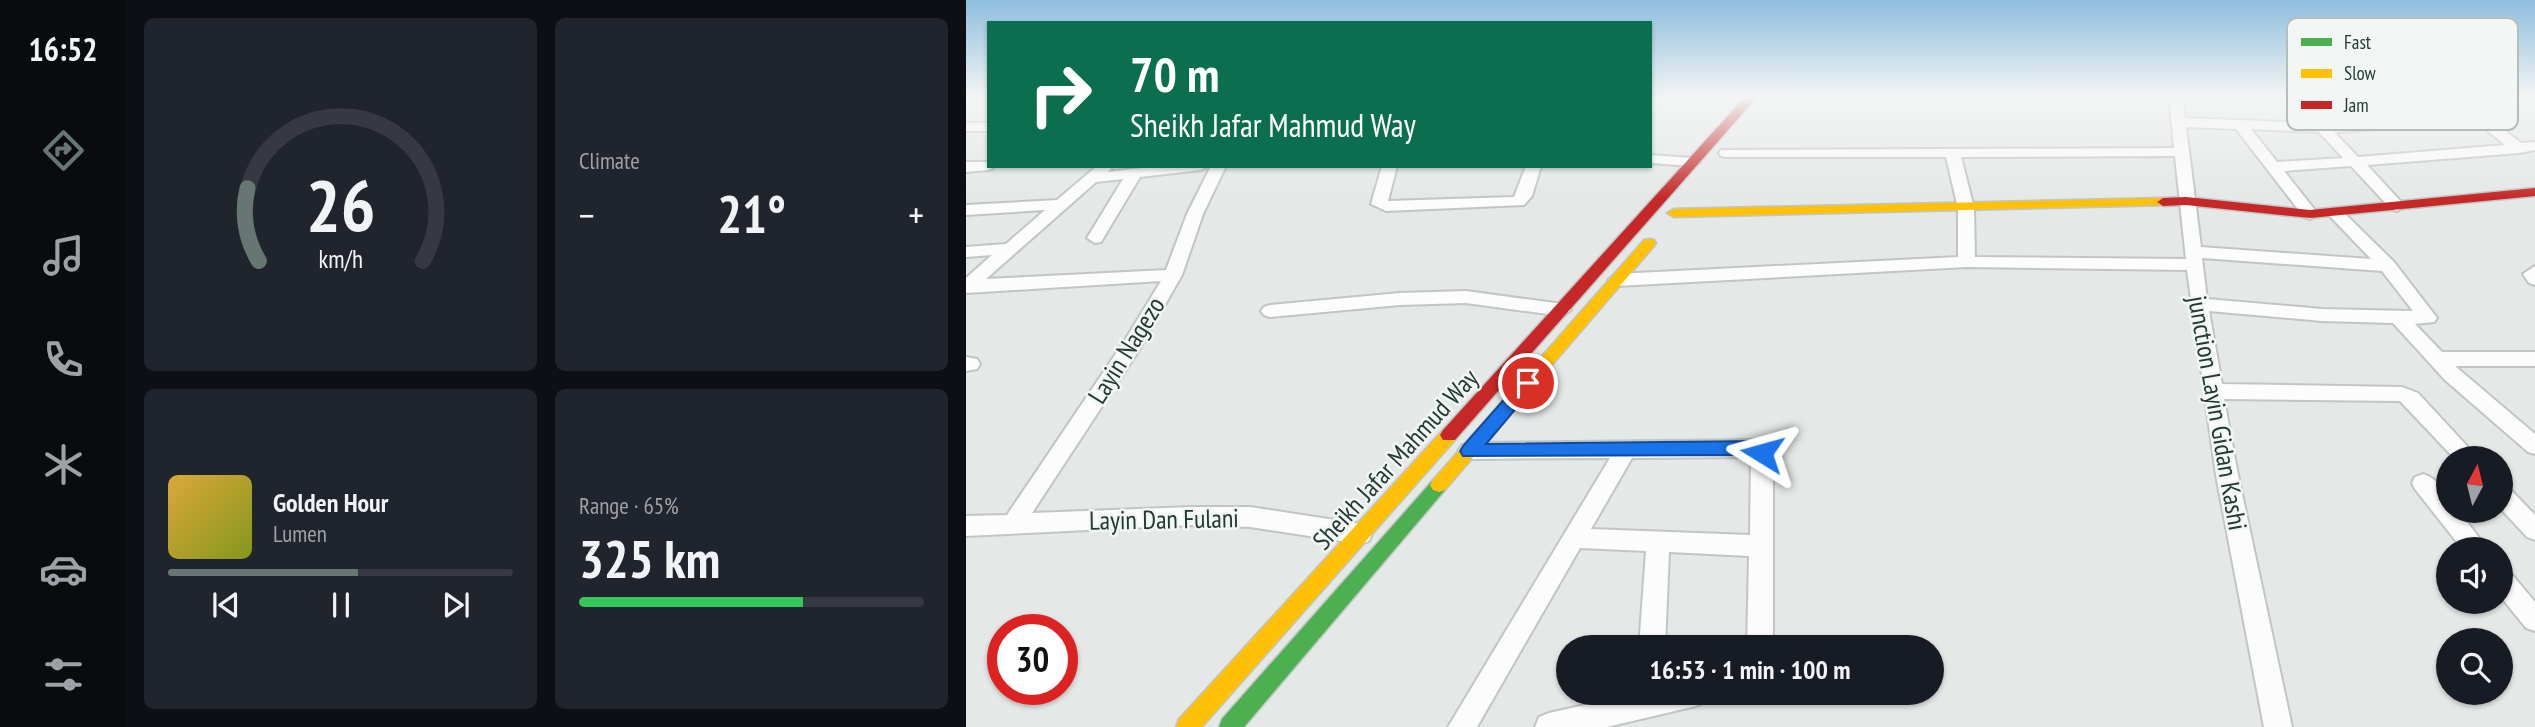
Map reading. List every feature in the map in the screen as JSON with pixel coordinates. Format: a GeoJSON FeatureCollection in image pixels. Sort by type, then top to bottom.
{"type":"FeatureCollection","features":[{"type":"Feature","properties":{"kind":"main road","name":"Sheikh Jafar Mahmud Way"},"geometry":{"type":"LineString","coordinates":[[1187,727],[1721,131]]}},
{"type":"Feature","properties":{"kind":"main road"},"geometry":{"type":"LineString","coordinates":[[1721,159],[1742,135]]}},
{"type":"Feature","properties":{"kind":"main road"},"geometry":{"type":"LineString","coordinates":[[1666,223],[1966,208],[2186,201],[2310,214],[2535,192]]}},
{"type":"Feature","properties":{"kind":"main road","name":"Sheikh Jafar Mahmud Way"},"geometry":{"type":"LineString","coordinates":[[1230,727],[1691,194]]}},
{"type":"Feature","properties":{"kind":"street","name":"junction Layin Gidan Kashi"},"geometry":{"type":"LineString","coordinates":[[2180,131],[2193,259],[2213,391],[2227,475],[2278,727]]}},
{"type":"Feature","properties":{"kind":"street"},"geometry":{"type":"LineString","coordinates":[[2245,131],[2310,214]]}},
{"type":"Feature","properties":{"kind":"street"},"geometry":{"type":"LineString","coordinates":[[2325,131],[2397,206]]}},
{"type":"Feature","properties":{"kind":"street"},"geometry":{"type":"LineString","coordinates":[[2497,131],[2519,149]]}},
{"type":"Feature","properties":{"kind":"street"},"geometry":{"type":"LineString","coordinates":[[2274,167],[2356,163],[2535,146]]}},
{"type":"Feature","properties":{"kind":"street"},"geometry":{"type":"LineString","coordinates":[[1721,159],[2182,152]]}},
{"type":"Feature","properties":{"kind":"street"},"geometry":{"type":"LineString","coordinates":[[1953,155],[1966,208],[1967,262]]}},
{"type":"Feature","properties":{"kind":"street"},"geometry":{"type":"LineString","coordinates":[[1652,159],[1693,162]]}},
{"type":"Feature","properties":{"kind":"street"},"geometry":{"type":"LineString","coordinates":[[966,167],[987,166]]}},
{"type":"Feature","properties":{"kind":"street"},"geometry":{"type":"LineString","coordinates":[[966,287],[1104,168]]}},
{"type":"Feature","properties":{"kind":"street"},"geometry":{"type":"LineString","coordinates":[[1093,178],[1182,168]]}},
{"type":"Feature","properties":{"kind":"street","name":"Layin Nagezo"},"geometry":{"type":"LineString","coordinates":[[1013,524],[1132,345],[1173,275],[1195,214],[1218,168]]}},
{"type":"Feature","properties":{"kind":"street"},"geometry":{"type":"LineString","coordinates":[[1389,168],[1379,204],[1386,206],[1518,202],[1524,195],[1533,168]]}},
{"type":"Feature","properties":{"kind":"street"},"geometry":{"type":"LineString","coordinates":[[1095,238],[1134,173]]}},
{"type":"Feature","properties":{"kind":"street"},"geometry":{"type":"LineString","coordinates":[[966,210],[1058,205]]}},
{"type":"Feature","properties":{"kind":"street"},"geometry":{"type":"LineString","coordinates":[[2199,304],[2322,315],[2428,318],[2428,314],[2388,266],[2334,212]]}},
{"type":"Feature","properties":{"kind":"street"},"geometry":{"type":"LineString","coordinates":[[966,252],[1007,249]]}},
{"type":"Feature","properties":{"kind":"street"},"geometry":{"type":"LineString","coordinates":[[1617,280],[1967,262],[2193,259],[2388,266]]}},
{"type":"Feature","properties":{"kind":"street"},"geometry":{"type":"LineString","coordinates":[[2535,272],[2532,274],[2535,279]]}},
{"type":"Feature","properties":{"kind":"street"},"geometry":{"type":"LineString","coordinates":[[966,287],[1173,275]]}},
{"type":"Feature","properties":{"kind":"street"},"geometry":{"type":"LineString","coordinates":[[1270,312],[1400,299],[1466,298],[1562,310]]}},
{"type":"Feature","properties":{"kind":"street"},"geometry":{"type":"LineString","coordinates":[[2400,319],[2436,359],[2535,446]]}},
{"type":"Feature","properties":{"kind":"street"},"geometry":{"type":"LineString","coordinates":[[2436,359],[2535,359]]}},
{"type":"Feature","properties":{"kind":"street"},"geometry":{"type":"LineString","coordinates":[[2213,391],[2402,394],[2411,398],[2457,446]]}},
{"type":"Feature","properties":{"kind":"street"},"geometry":{"type":"LineString","coordinates":[[1462,727],[1626,449]]}},
{"type":"Feature","properties":{"kind":"street"},"geometry":{"type":"LineString","coordinates":[[1469,451],[1760,449],[1760,635]]}},
{"type":"Feature","properties":{"kind":"street"},"geometry":{"type":"LineString","coordinates":[[2423,483],[2467,537]]}},
{"type":"Feature","properties":{"kind":"street"},"geometry":{"type":"LineString","coordinates":[[2517,503],[2535,530]]}},
{"type":"Feature","properties":{"kind":"street","name":"Layin Dan Fulani"},"geometry":{"type":"LineString","coordinates":[[966,526],[1158,515],[1238,517],[1361,534]]}},
{"type":"Feature","properties":{"kind":"street"},"geometry":{"type":"LineString","coordinates":[[1574,538],[1761,546]]}},
{"type":"Feature","properties":{"kind":"street"},"geometry":{"type":"LineString","coordinates":[[1653,635],[1658,541]]}},
{"type":"Feature","properties":{"kind":"street"},"geometry":{"type":"LineString","coordinates":[[2513,593],[2535,620]]}},
{"type":"Feature","properties":{"kind":"street"},"geometry":{"type":"LineString","coordinates":[[1549,727],[1626,705]]}},
{"type":"Feature","properties":{"kind":"traffic: fast"},"geometry":{"type":"LineString","coordinates":[[1230,727],[1439,485]]}},
{"type":"Feature","properties":{"kind":"traffic: slow"},"geometry":{"type":"LineString","coordinates":[[1674,213],[2163,202]]}},
{"type":"Feature","properties":{"kind":"traffic: slow"},"geometry":{"type":"LineString","coordinates":[[1439,485],[1649,243]]}},
{"type":"Feature","properties":{"kind":"traffic: slow"},"geometry":{"type":"LineString","coordinates":[[1187,727],[1449,435]]}},
{"type":"Feature","properties":{"kind":"traffic: jam"},"geometry":{"type":"LineString","coordinates":[[1449,435],[1721,131]]}},
{"type":"Feature","properties":{"kind":"traffic: jam"},"geometry":{"type":"LineString","coordinates":[[2163,202],[2186,201],[2310,214],[2535,192]]}},
{"type":"Feature","properties":{"kind":"route"},"geometry":{"type":"LineString","coordinates":[[1528,383],[1469,451],[1754,448],[1760,449],[1762,453]]}}]}
